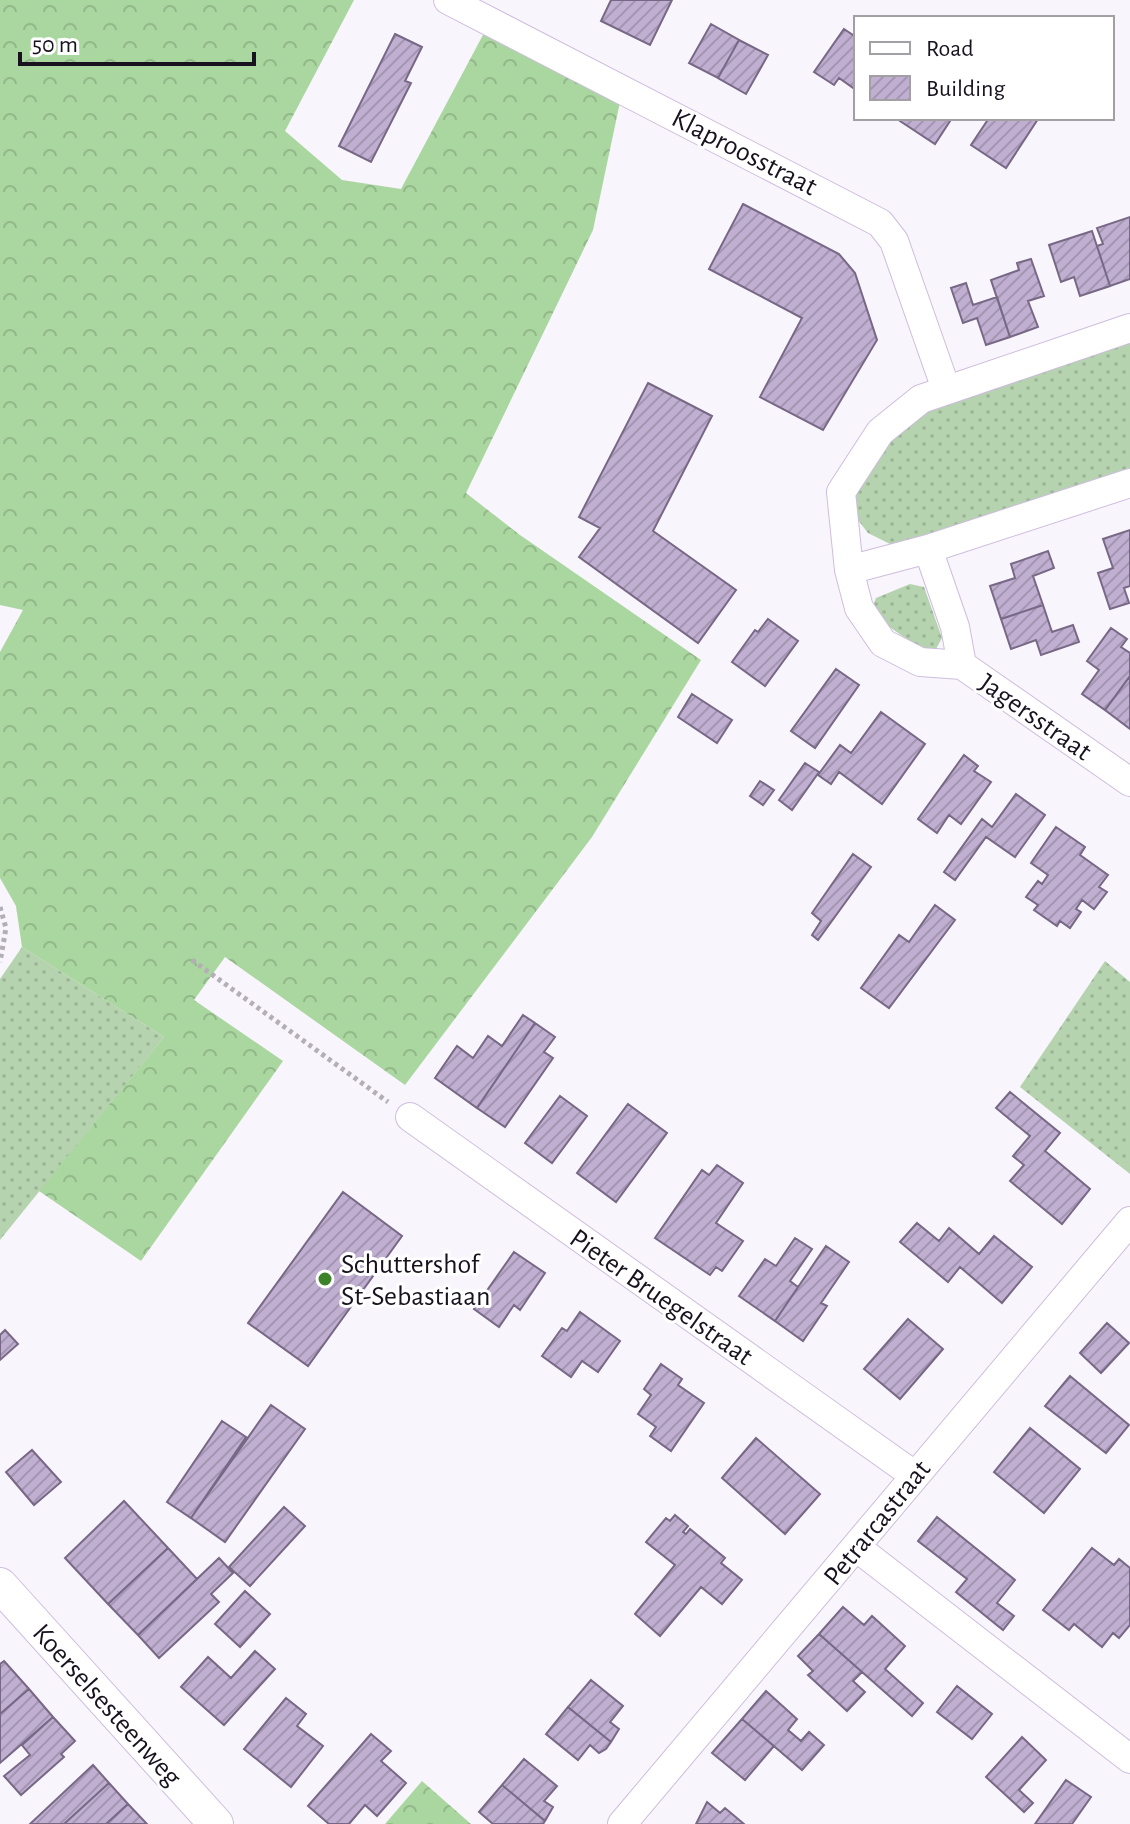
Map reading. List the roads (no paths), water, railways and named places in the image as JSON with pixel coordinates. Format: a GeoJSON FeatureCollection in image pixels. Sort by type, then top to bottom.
{"type":"FeatureCollection","features":[{"type":"Feature","properties":{"kind":"street","name":"Klaproosstraat"},"geometry":{"type":"LineString","coordinates":[[448,0],[880,223],[894,241],[946,389]]}},
{"type":"Feature","properties":{"kind":"street"},"geometry":{"type":"LineString","coordinates":[[962,665],[920,662],[883,643],[859,608],[849,570],[841,492],[880,432],[904,410],[946,389],[1130,328]]}},
{"type":"Feature","properties":{"kind":"street"},"geometry":{"type":"LineString","coordinates":[[849,570],[928,549],[1130,483]]}},
{"type":"Feature","properties":{"kind":"street","name":"Jagersstraat"},"geometry":{"type":"LineString","coordinates":[[928,549],[955,627],[962,665],[1130,782]]}},
{"type":"Feature","properties":{"kind":"street","name":"Pieter Bruegelstraat"},"geometry":{"type":"LineString","coordinates":[[410,1117],[914,1475]]}},
{"type":"Feature","properties":{"kind":"street","name":"Petrarcastraat"},"geometry":{"type":"LineString","coordinates":[[622,1824],[1130,1221]]}},
{"type":"Feature","properties":{"kind":"street"},"geometry":{"type":"LineString","coordinates":[[856,1547],[1130,1759]]}},
{"type":"Feature","properties":{"kind":"street","name":"Koerselsesteenweg"},"geometry":{"type":"LineString","coordinates":[[0,1585],[216,1824]]}},
{"type":"Feature","properties":{"kind":"place","name":"Schuttershof St-Sebastiaan"},"geometry":{"type":"Point","coordinates":[325,1279]}}]}
